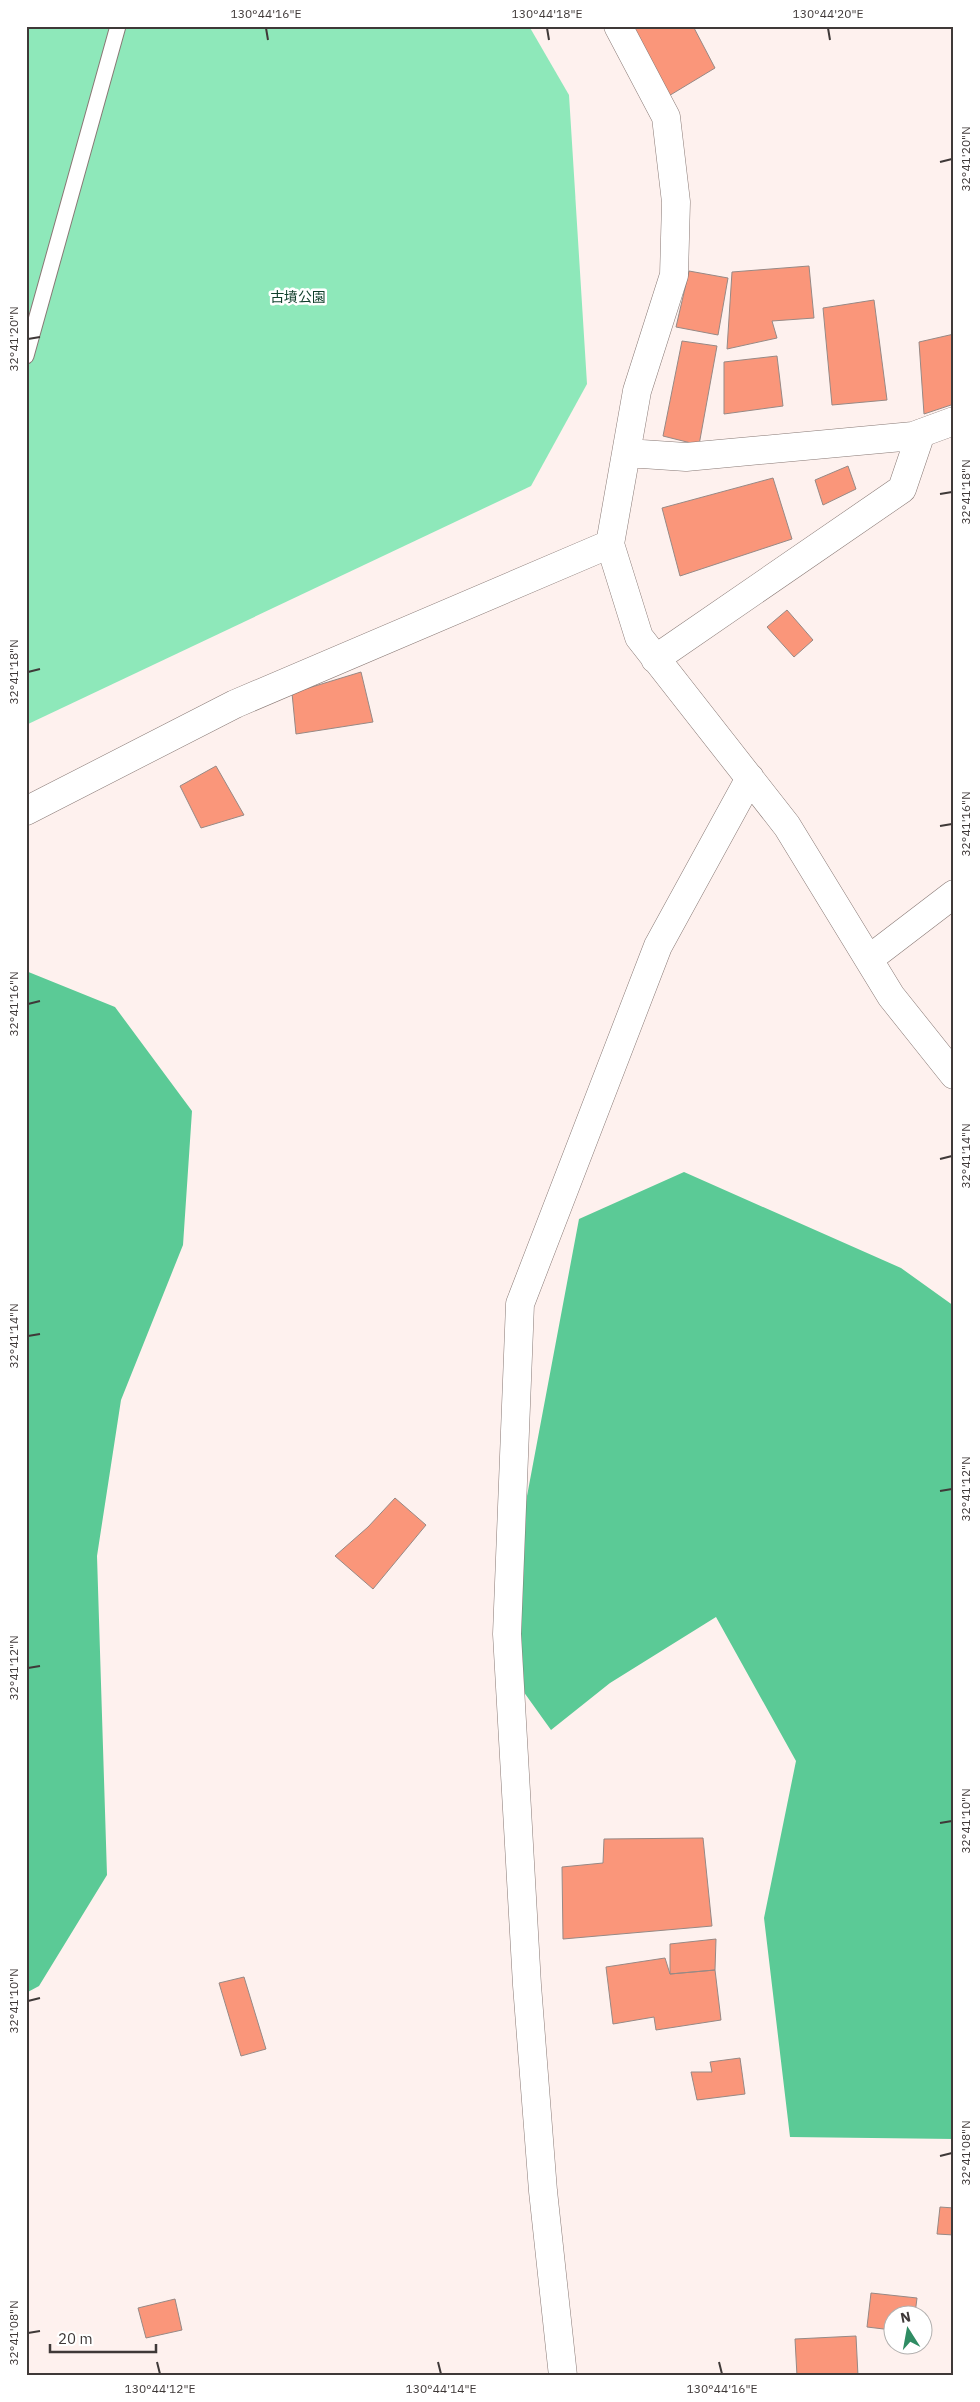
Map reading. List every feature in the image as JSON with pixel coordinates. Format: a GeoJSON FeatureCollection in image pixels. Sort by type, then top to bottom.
{"type":"FeatureCollection","features":[{"type":"Feature","properties":{"kind":"street"},"geometry":{"type":"LineString","coordinates":[[618,26],[666,117],[676,202],[674,275],[637,391],[610,544],[639,637],[788,826],[891,996],[954,1075]]}},
{"type":"Feature","properties":{"kind":"street"},"geometry":{"type":"LineString","coordinates":[[626,453],[686,457],[914,436],[954,421]]}},
{"type":"Feature","properties":{"kind":"street"},"geometry":{"type":"LineString","coordinates":[[655,659],[902,489],[921,433]]}},
{"type":"Feature","properties":{"kind":"street"},"geometry":{"type":"LineString","coordinates":[[26,811],[235,704],[610,544]]}},
{"type":"Feature","properties":{"kind":"street"},"geometry":{"type":"LineString","coordinates":[[563,2376],[543,2191],[527,1985],[506,1634],[520,1304],[658,946],[750,778]]}},
{"type":"Feature","properties":{"kind":"street"},"geometry":{"type":"LineString","coordinates":[[869,959],[954,894]]}},
{"type":"Feature","properties":{"kind":"lane"},"geometry":{"type":"LineString","coordinates":[[26,356],[118,26]]}},
{"type":"Feature","properties":{"kind":"green space","name":"古墳公園"},"geometry":{"type":"Polygon","coordinates":[[[26,26],[529,26],[569,95],[587,384],[531,486],[26,725],[26,26]]]}},
{"type":"Feature","properties":{"kind":"green space"},"geometry":{"type":"Polygon","coordinates":[[[26,971],[115,1007],[192,1111],[183,1245],[121,1400],[97,1556],[107,1875],[39,1986],[26,1993],[26,971]]]}},
{"type":"Feature","properties":{"kind":"green space"},"geometry":{"type":"Polygon","coordinates":[[[684,1172],[901,1268],[954,1306],[954,2139],[790,2137],[764,1918],[796,1761],[716,1617],[610,1683],[551,1730],[503,1663],[518,1544],[579,1219],[684,1172]]]}},
{"type":"Feature","properties":{"kind":"building"},"geometry":{"type":"Polygon","coordinates":[[[632,26],[693,26],[715,68],[667,97],[632,26]]]}},
{"type":"Feature","properties":{"kind":"building"},"geometry":{"type":"Polygon","coordinates":[[[809,266],[814,318],[772,321],[777,338],[727,349],[732,272],[809,266]]]}},
{"type":"Feature","properties":{"kind":"building"},"geometry":{"type":"Polygon","coordinates":[[[689,271],[728,278],[718,335],[676,327],[689,271]]]}},
{"type":"Feature","properties":{"kind":"building"},"geometry":{"type":"Polygon","coordinates":[[[874,300],[887,400],[832,405],[823,308],[874,300]]]}},
{"type":"Feature","properties":{"kind":"building"},"geometry":{"type":"Polygon","coordinates":[[[954,334],[954,404],[924,414],[919,342],[954,334]]]}},
{"type":"Feature","properties":{"kind":"building"},"geometry":{"type":"Polygon","coordinates":[[[682,341],[717,346],[699,445],[663,436],[682,341]]]}},
{"type":"Feature","properties":{"kind":"building"},"geometry":{"type":"Polygon","coordinates":[[[777,356],[783,406],[724,414],[724,362],[777,356]]]}},
{"type":"Feature","properties":{"kind":"building"},"geometry":{"type":"Polygon","coordinates":[[[848,466],[856,489],[823,505],[815,480],[848,466]]]}},
{"type":"Feature","properties":{"kind":"building"},"geometry":{"type":"Polygon","coordinates":[[[773,478],[792,539],[680,576],[662,508],[773,478]]]}},
{"type":"Feature","properties":{"kind":"building"},"geometry":{"type":"Polygon","coordinates":[[[787,610],[813,640],[794,657],[767,627],[787,610]]]}},
{"type":"Feature","properties":{"kind":"building"},"geometry":{"type":"Polygon","coordinates":[[[361,672],[373,722],[296,734],[292,693],[361,672]]]}},
{"type":"Feature","properties":{"kind":"building"},"geometry":{"type":"Polygon","coordinates":[[[216,766],[244,815],[201,828],[180,786],[216,766]]]}},
{"type":"Feature","properties":{"kind":"building"},"geometry":{"type":"Polygon","coordinates":[[[395,1498],[426,1525],[373,1589],[335,1556],[368,1527],[395,1498]]]}},
{"type":"Feature","properties":{"kind":"building"},"geometry":{"type":"Polygon","coordinates":[[[703,1838],[712,1926],[563,1939],[562,1867],[603,1863],[604,1839],[703,1838]]]}},
{"type":"Feature","properties":{"kind":"building"},"geometry":{"type":"Polygon","coordinates":[[[716,1939],[715,1970],[670,1974],[670,1944],[716,1939]]]}},
{"type":"Feature","properties":{"kind":"building"},"geometry":{"type":"Polygon","coordinates":[[[665,1958],[670,1974],[715,1970],[721,2020],[656,2030],[654,2017],[613,2024],[606,1967],[665,1958]]]}},
{"type":"Feature","properties":{"kind":"building"},"geometry":{"type":"Polygon","coordinates":[[[244,1977],[266,2049],[241,2056],[219,1983],[244,1977]]]}},
{"type":"Feature","properties":{"kind":"building"},"geometry":{"type":"Polygon","coordinates":[[[740,2058],[745,2094],[697,2100],[691,2072],[712,2072],[710,2062],[740,2058]]]}},
{"type":"Feature","properties":{"kind":"building"},"geometry":{"type":"Polygon","coordinates":[[[940,2207],[954,2208],[954,2235],[937,2234],[940,2207]]]}},
{"type":"Feature","properties":{"kind":"building"},"geometry":{"type":"Polygon","coordinates":[[[871,2293],[917,2298],[916,2304],[882,2304],[882,2329],[867,2327],[871,2293]]]}},
{"type":"Feature","properties":{"kind":"building"},"geometry":{"type":"Polygon","coordinates":[[[175,2299],[182,2330],[146,2338],[138,2308],[175,2299]]]}},
{"type":"Feature","properties":{"kind":"building"},"geometry":{"type":"Polygon","coordinates":[[[856,2336],[858,2376],[797,2376],[795,2339],[856,2336]]]}}]}
